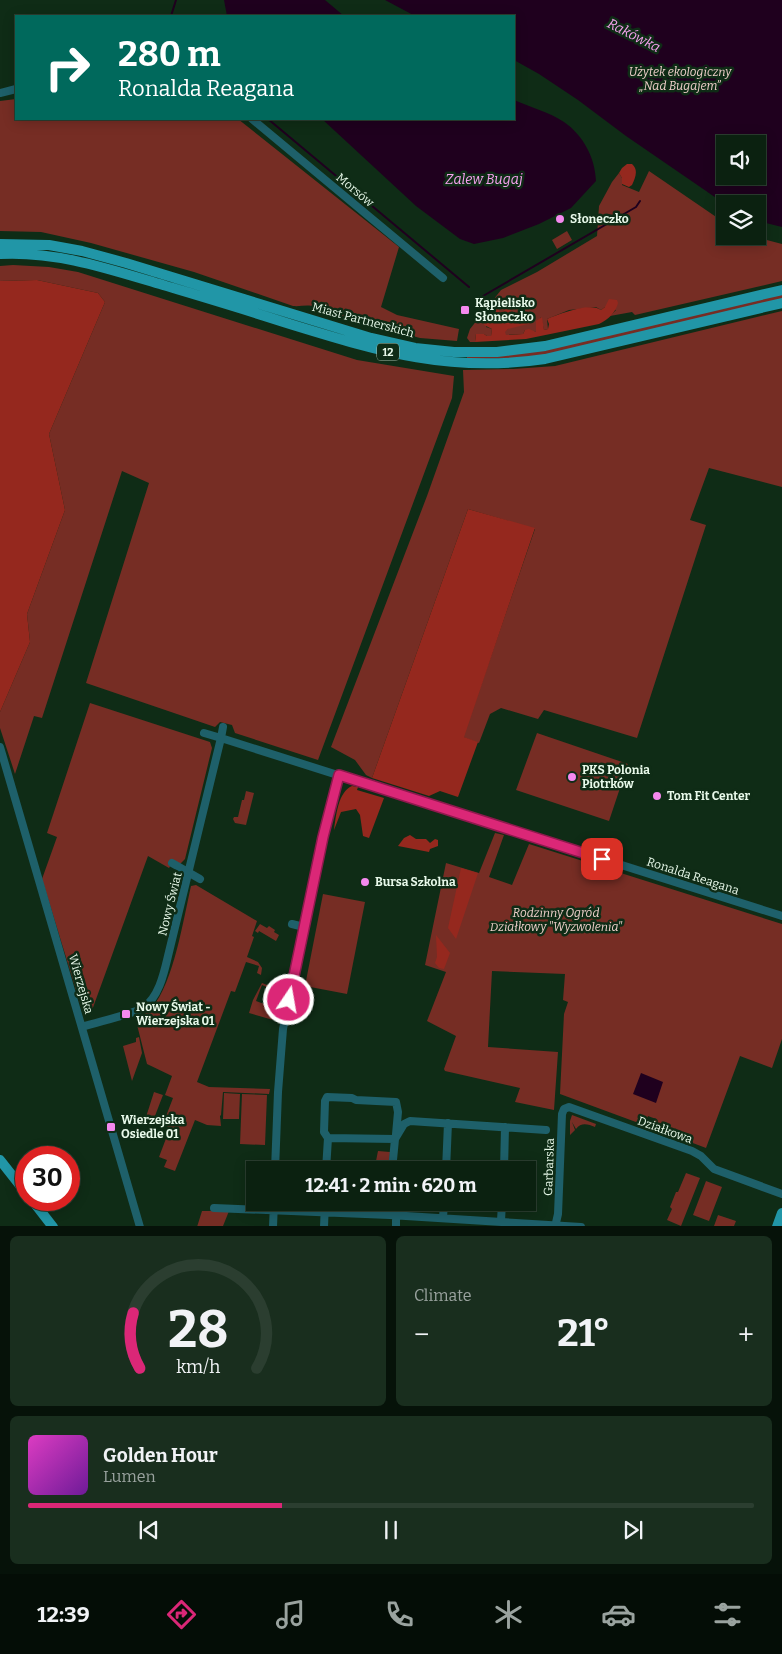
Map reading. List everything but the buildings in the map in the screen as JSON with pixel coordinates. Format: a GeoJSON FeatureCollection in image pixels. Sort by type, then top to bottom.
{"type":"FeatureCollection","features":[{"type":"Feature","properties":{"kind":"main road","name":"Miast Partnerskich"},"geometry":{"type":"LineString","coordinates":[[0,244],[49,246],[90,253],[361,335],[403,346],[454,352],[497,352],[546,346],[782,290]]}},
{"type":"Feature","properties":{"kind":"main road","name":"Miast Partnerskich"},"geometry":{"type":"LineString","coordinates":[[0,254],[37,255],[76,260],[122,272],[370,348],[418,358],[454,362],[509,362],[545,358],[782,303]]}},
{"type":"Feature","properties":{"kind":"main road"},"geometry":{"type":"LineString","coordinates":[[0,1160],[15,1179]]}},
{"type":"Feature","properties":{"kind":"main road"},"geometry":{"type":"LineString","coordinates":[[41,1211],[53,1226]]}},
{"type":"Feature","properties":{"kind":"main road"},"geometry":{"type":"LineString","coordinates":[[777,1226],[782,1213]]}},
{"type":"Feature","properties":{"kind":"street"},"geometry":{"type":"LineString","coordinates":[[0,93],[15,89]]}},
{"type":"Feature","properties":{"kind":"street","name":"Morsów"},"geometry":{"type":"LineString","coordinates":[[253,120],[444,278]]}},
{"type":"Feature","properties":{"kind":"street","name":"Nowy Świat"},"geometry":{"type":"LineString","coordinates":[[82,1027],[139,1010],[152,999],[163,976],[223,727]]}},
{"type":"Feature","properties":{"kind":"street"},"geometry":{"type":"LineString","coordinates":[[204,733],[339,775],[323,837],[282,1038],[275,1161]]}},
{"type":"Feature","properties":{"kind":"street","name":"Wierzejska"},"geometry":{"type":"LineString","coordinates":[[0,747],[140,1226]]}},
{"type":"Feature","properties":{"kind":"street","name":"Ronalda Reagana"},"geometry":{"type":"LineString","coordinates":[[339,775],[392,792],[445,805],[782,916]]}},
{"type":"Feature","properties":{"kind":"street"},"geometry":{"type":"LineString","coordinates":[[172,863],[200,879]]}},
{"type":"Feature","properties":{"kind":"street"},"geometry":{"type":"LineString","coordinates":[[292,924],[304,927]]}},
{"type":"Feature","properties":{"kind":"street"},"geometry":{"type":"LineString","coordinates":[[327,1161],[328,1138],[324,1132],[326,1098],[337,1097],[398,1103],[393,1161]]}},
{"type":"Feature","properties":{"kind":"street","name":"Działkowa"},"geometry":{"type":"LineString","coordinates":[[564,1109],[573,1107],[692,1151],[701,1156],[714,1169],[782,1194]]}},
{"type":"Feature","properties":{"kind":"street","name":"Garbarska"},"geometry":{"type":"LineString","coordinates":[[556,1225],[564,1109]]}},
{"type":"Feature","properties":{"kind":"street"},"geometry":{"type":"LineString","coordinates":[[398,1119],[546,1130]]}},
{"type":"Feature","properties":{"kind":"street"},"geometry":{"type":"LineString","coordinates":[[395,1137],[408,1121]]}},
{"type":"Feature","properties":{"kind":"street"},"geometry":{"type":"LineString","coordinates":[[446,1161],[448,1123]]}},
{"type":"Feature","properties":{"kind":"street"},"geometry":{"type":"LineString","coordinates":[[504,1161],[505,1127]]}},
{"type":"Feature","properties":{"kind":"street"},"geometry":{"type":"LineString","coordinates":[[328,1138],[395,1137]]}},
{"type":"Feature","properties":{"kind":"street"},"geometry":{"type":"LineString","coordinates":[[214,1208],[246,1207]]}},
{"type":"Feature","properties":{"kind":"street"},"geometry":{"type":"LineString","coordinates":[[273,1226],[274,1211]]}},
{"type":"Feature","properties":{"kind":"street"},"geometry":{"type":"LineString","coordinates":[[316,1211],[581,1226]]}},
{"type":"Feature","properties":{"kind":"street"},"geometry":{"type":"LineString","coordinates":[[392,1211],[396,1226]]}},
{"type":"Feature","properties":{"kind":"street"},"geometry":{"type":"LineString","coordinates":[[443,1211],[443,1218]]}},
{"type":"Feature","properties":{"kind":"street"},"geometry":{"type":"LineString","coordinates":[[501,1221],[502,1211]]}},
{"type":"Feature","properties":{"kind":"street"},"geometry":{"type":"LineString","coordinates":[[324,1212],[324,1226]]}},
{"type":"Feature","properties":{"kind":"green space"},"geometry":{"type":"Polygon","coordinates":[[[15,99],[15,120],[239,120],[399,247],[381,307],[397,315],[459,329],[457,341],[420,338],[321,312],[312,306],[293,306],[194,272],[91,243],[41,232],[0,231],[0,101],[15,99]]]}},
{"type":"Feature","properties":{"kind":"green space"},"geometry":{"type":"Polygon","coordinates":[[[649,171],[716,217],[716,245],[766,245],[766,240],[782,244],[782,281],[635,315],[632,312],[610,316],[616,310],[605,307],[601,310],[596,307],[569,310],[547,319],[548,329],[544,330],[541,317],[536,332],[525,330],[523,334],[505,335],[504,332],[518,321],[514,312],[499,312],[488,315],[486,327],[492,329],[491,336],[476,334],[475,342],[470,342],[467,338],[470,329],[501,290],[537,272],[597,236],[599,206],[619,173],[622,178],[622,185],[639,192],[649,171]]]}},
{"type":"Feature","properties":{"kind":"green space"},"geometry":{"type":"Polygon","coordinates":[[[567,231],[572,240],[557,249],[552,240],[567,231]]]}},
{"type":"Feature","properties":{"kind":"green space"},"geometry":{"type":"Polygon","coordinates":[[[0,266],[49,267],[78,272],[357,360],[454,376],[452,398],[318,760],[235,733],[232,725],[220,722],[215,727],[86,683],[149,483],[122,471],[42,718],[34,716],[15,774],[0,728],[0,712],[30,642],[27,614],[65,510],[49,434],[105,302],[98,293],[37,280],[0,281],[0,266]]]}},
{"type":"Feature","properties":{"kind":"green space"},"geometry":{"type":"Polygon","coordinates":[[[782,294],[782,299],[552,354],[517,358],[467,359],[467,356],[487,356],[782,294]]]}},
{"type":"Feature","properties":{"kind":"green space"},"geometry":{"type":"Polygon","coordinates":[[[782,311],[782,487],[709,468],[690,520],[706,525],[637,738],[544,710],[538,719],[501,708],[490,714],[479,743],[463,737],[535,529],[468,509],[372,778],[366,775],[355,760],[331,747],[427,496],[464,392],[463,370],[555,366],[782,311]]]}},
{"type":"Feature","properties":{"kind":"green space"},"geometry":{"type":"Polygon","coordinates":[[[90,703],[210,742],[212,748],[185,859],[180,864],[174,860],[169,868],[148,856],[91,1013],[84,1016],[42,879],[57,837],[47,833],[90,703]]]}},
{"type":"Feature","properties":{"kind":"green space","name":"PKS Polonia Piotrków"},"geometry":{"type":"Polygon","coordinates":[[[537,733],[628,764],[609,821],[516,790],[537,733]]]}},
{"type":"Feature","properties":{"kind":"green space"},"geometry":{"type":"Polygon","coordinates":[[[246,791],[254,793],[246,825],[235,823],[233,819],[238,817],[246,791]]]}},
{"type":"Feature","properties":{"kind":"green space","name":"Rodzinny Ogród Działkowy \"Wyzwolenia\""},"geometry":{"type":"Polygon","coordinates":[[[495,833],[504,835],[489,877],[512,885],[529,844],[782,924],[782,1039],[772,1068],[740,1056],[706,1148],[653,1128],[656,1119],[648,1116],[644,1125],[560,1094],[564,1014],[568,1002],[563,1000],[565,974],[492,971],[488,1047],[558,1052],[554,1110],[515,1102],[520,1088],[445,1071],[444,1069],[456,1036],[427,1021],[446,972],[425,965],[446,863],[479,873],[495,833]]]}},
{"type":"Feature","properties":{"kind":"green space"},"geometry":{"type":"Polygon","coordinates":[[[196,885],[257,921],[247,957],[258,962],[262,968],[261,975],[257,973],[259,966],[246,962],[235,992],[231,991],[197,1082],[209,1087],[270,1089],[269,1094],[223,1092],[220,1116],[221,1126],[207,1125],[195,1120],[175,1171],[164,1167],[167,1160],[159,1157],[170,1128],[163,1124],[173,1098],[165,1095],[172,1076],[147,1064],[135,1017],[145,1014],[150,1010],[160,996],[177,950],[191,886],[196,885]]]}},
{"type":"Feature","properties":{"kind":"green space"},"geometry":{"type":"Polygon","coordinates":[[[323,894],[365,902],[347,994],[305,986],[323,894]]]}},
{"type":"Feature","properties":{"kind":"green space"},"geometry":{"type":"Polygon","coordinates":[[[260,924],[275,930],[274,932],[279,935],[276,941],[259,931],[258,933],[255,931],[260,924]]]}},
{"type":"Feature","properties":{"kind":"green space"},"geometry":{"type":"Polygon","coordinates":[[[262,983],[270,986],[269,988],[262,985],[256,1001],[275,1008],[282,990],[273,1020],[249,1013],[262,983]]]}},
{"type":"Feature","properties":{"kind":"green space"},"geometry":{"type":"Polygon","coordinates":[[[139,1037],[142,1053],[132,1081],[123,1046],[136,1042],[136,1038],[139,1037]]]}},
{"type":"Feature","properties":{"kind":"green space"},"geometry":{"type":"Polygon","coordinates":[[[154,1092],[163,1095],[148,1134],[144,1137],[134,1134],[136,1128],[148,1132],[152,1119],[146,1117],[154,1092]]]}},
{"type":"Feature","properties":{"kind":"green space"},"geometry":{"type":"Polygon","coordinates":[[[224,1093],[240,1094],[239,1119],[223,1119],[224,1093]]]}},
{"type":"Feature","properties":{"kind":"green space"},"geometry":{"type":"Polygon","coordinates":[[[242,1094],[267,1095],[265,1145],[240,1144],[242,1094]]]}},
{"type":"Feature","properties":{"kind":"green space"},"geometry":{"type":"Polygon","coordinates":[[[572,1115],[596,1124],[595,1127],[582,1124],[576,1129],[572,1122],[575,1130],[570,1135],[572,1115]]]}},
{"type":"Feature","properties":{"kind":"green space"},"geometry":{"type":"Polygon","coordinates":[[[378,1151],[390,1152],[390,1161],[376,1161],[378,1151]]]}},
{"type":"Feature","properties":{"kind":"green space"},"geometry":{"type":"Polygon","coordinates":[[[686,1173],[700,1178],[681,1226],[667,1220],[676,1192],[678,1192],[686,1173]]]}},
{"type":"Feature","properties":{"kind":"green space"},"geometry":{"type":"Polygon","coordinates":[[[706,1181],[722,1187],[709,1221],[693,1215],[706,1181]]]}},
{"type":"Feature","properties":{"kind":"green space"},"geometry":{"type":"Polygon","coordinates":[[[202,1211],[229,1211],[223,1226],[197,1226],[202,1211]]]}},
{"type":"Feature","properties":{"kind":"green space"},"geometry":{"type":"Polygon","coordinates":[[[718,1215],[736,1221],[734,1226],[714,1226],[718,1215]]]}},
{"type":"Feature","properties":{"kind":"shaded area"},"geometry":{"type":"Polygon","coordinates":[[[627,164],[632,164],[636,171],[632,185],[629,187],[622,184],[622,178],[619,173],[627,164]]]}},
{"type":"Feature","properties":{"kind":"shaded area"},"geometry":{"type":"Polygon","coordinates":[[[37,280],[98,293],[105,302],[49,434],[65,510],[27,614],[30,642],[0,712],[0,281],[37,280]]]}},
{"type":"Feature","properties":{"kind":"shaded area"},"geometry":{"type":"Polygon","coordinates":[[[609,299],[617,300],[617,306],[611,315],[599,324],[526,339],[475,342],[476,334],[491,336],[492,329],[484,325],[482,319],[485,313],[490,315],[492,309],[499,304],[499,312],[502,313],[505,309],[508,309],[518,321],[524,317],[530,319],[532,323],[508,329],[505,332],[506,335],[523,334],[525,330],[529,329],[536,332],[536,321],[542,317],[544,330],[548,329],[547,319],[582,308],[589,307],[601,310],[609,299]]]}},
{"type":"Feature","properties":{"kind":"shaded area"},"geometry":{"type":"Polygon","coordinates":[[[468,509],[535,528],[464,737],[478,742],[458,797],[440,791],[429,796],[372,778],[468,509]]]}},
{"type":"Feature","properties":{"kind":"shaded area"},"geometry":{"type":"Polygon","coordinates":[[[352,786],[358,787],[357,790],[384,798],[369,838],[363,836],[360,815],[356,809],[341,812],[334,830],[341,799],[347,789],[352,786]]]}},
{"type":"Feature","properties":{"kind":"shaded area"},"geometry":{"type":"Polygon","coordinates":[[[410,835],[416,839],[426,839],[430,843],[435,839],[438,840],[438,846],[430,849],[429,852],[398,846],[404,838],[410,835]]]}},
{"type":"Feature","properties":{"kind":"shaded area"},"geometry":{"type":"Polygon","coordinates":[[[461,868],[478,873],[456,939],[448,928],[461,868]]]}},
{"type":"Feature","properties":{"kind":"shaded area"},"geometry":{"type":"Polygon","coordinates":[[[436,935],[450,953],[444,969],[439,968],[435,963],[437,957],[436,935]]]}},
{"type":"Feature","properties":{"kind":"water"},"geometry":{"type":"Polygon","coordinates":[[[224,0],[325,0],[343,15],[227,15],[224,0]]]}},
{"type":"Feature","properties":{"kind":"water","name":"Użytek ekologiczny „Nad Bugajem”"},"geometry":{"type":"Polygon","coordinates":[[[385,0],[782,0],[782,227],[766,223],[766,195],[716,195],[716,198],[626,136],[578,100],[515,61],[515,15],[413,15],[385,0]]]}},
{"type":"Feature","properties":{"kind":"water","name":"Zalew Bugaj"},"geometry":{"type":"Polygon","coordinates":[[[515,100],[552,115],[571,128],[587,148],[595,172],[596,181],[571,208],[539,224],[503,238],[474,244],[460,239],[416,206],[323,120],[515,120],[515,100]]]}},
{"type":"Feature","properties":{"kind":"water"},"geometry":{"type":"Polygon","coordinates":[[[641,1073],[663,1082],[656,1103],[633,1094],[641,1073]]]}},
{"type":"Feature","properties":{"kind":"waterway"},"geometry":{"type":"LineString","coordinates":[[171,15],[176,0]]}},
{"type":"Feature","properties":{"kind":"waterway"},"geometry":{"type":"LineString","coordinates":[[269,120],[469,287]]}},
{"type":"Feature","properties":{"kind":"waterway"},"geometry":{"type":"LineString","coordinates":[[483,296],[636,207],[640,201]]}},
{"type":"Feature","properties":{"kind":"place","name":"Słoneczko"},"geometry":{"type":"Point","coordinates":[560,219]}},
{"type":"Feature","properties":{"kind":"place","name":"Kąpielisko Słoneczko"},"geometry":{"type":"Point","coordinates":[465,310]}},
{"type":"Feature","properties":{"kind":"place","name":"PKS Polonia Piotrków"},"geometry":{"type":"Point","coordinates":[572,777]}},
{"type":"Feature","properties":{"kind":"place","name":"Tom Fit Center"},"geometry":{"type":"Point","coordinates":[657,796]}},
{"type":"Feature","properties":{"kind":"place","name":"Bursa Szkolna"},"geometry":{"type":"Point","coordinates":[365,882]}},
{"type":"Feature","properties":{"kind":"place","name":"Nowy Świat - Wierzejska 01"},"geometry":{"type":"Point","coordinates":[126,1014]}},
{"type":"Feature","properties":{"kind":"place","name":"Wierzejska Osiedle 01"},"geometry":{"type":"Point","coordinates":[111,1127]}},
{"type":"Feature","properties":{"kind":"route"},"geometry":{"type":"LineString","coordinates":[[289,1000],[323,837],[339,775],[602,859]]}},
{"type":"Feature","properties":{"kind":"water label","name":"Rakówka"},"geometry":{"type":"Point","coordinates":[634,35]}}]}
